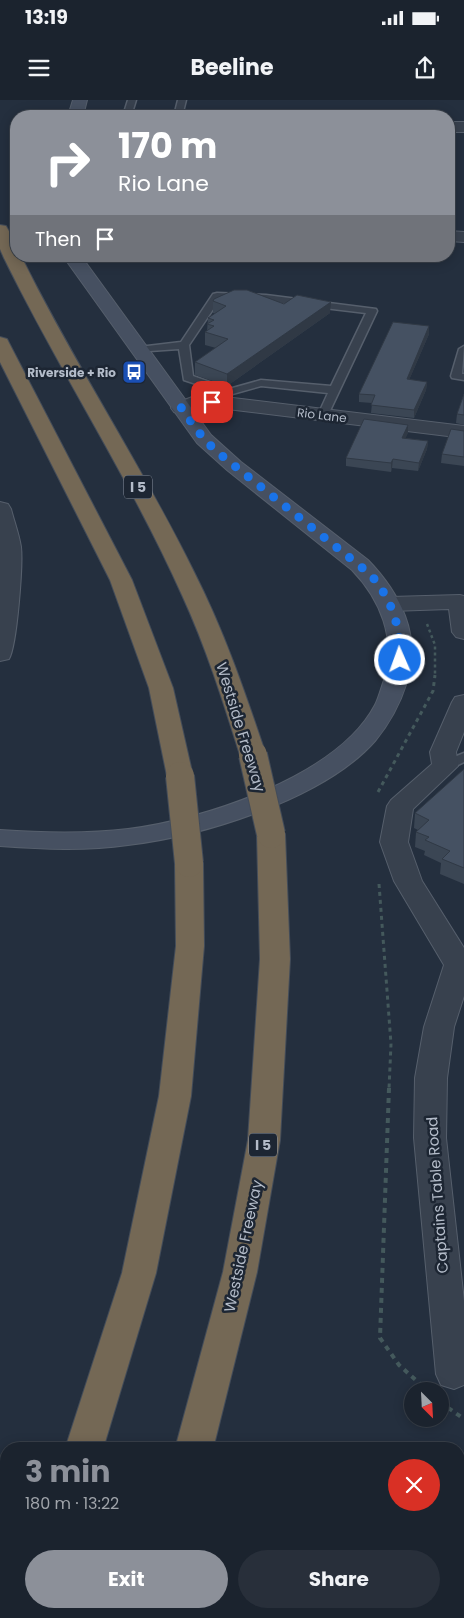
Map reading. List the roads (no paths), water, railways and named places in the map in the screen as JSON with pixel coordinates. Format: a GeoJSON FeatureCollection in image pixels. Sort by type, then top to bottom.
{"type":"FeatureCollection","features":[{"type":"Feature","properties":{"kind":"highway","name":"Westside Freeway"},"geometry":{"type":"LineString","coordinates":[[0,230],[10,254]]}},
{"type":"Feature","properties":{"kind":"highway","name":"Westside Freeway"},"geometry":{"type":"LineString","coordinates":[[14,262],[116,446],[203,614],[227,674],[253,754],[271,834],[274,959],[264,1140],[240,1272],[196,1442]]}},
{"type":"Feature","properties":{"kind":"highway"},"geometry":{"type":"LineString","coordinates":[[0,343],[121,580],[161,688],[180,776],[189,862],[190,946],[176,1096],[139,1273],[86,1442]]}},
{"type":"Feature","properties":{"kind":"street"},"geometry":{"type":"LineString","coordinates":[[5,841],[112,839],[143,835],[218,818],[249,807],[304,782],[328,767],[358,742],[377,720],[393,693],[398,674],[401,647],[397,621],[391,604],[377,582],[360,565],[216,451],[204,439],[76,262]]}},
{"type":"Feature","properties":{"kind":"street","name":"Rio Lane"},"geometry":{"type":"LineString","coordinates":[[181,408],[200,400],[227,398],[323,415],[464,432]]}},
{"type":"Feature","properties":{"kind":"street"},"geometry":{"type":"LineString","coordinates":[[0,509],[5,547],[0,654]]}},
{"type":"Feature","properties":{"kind":"street"},"geometry":{"type":"LineString","coordinates":[[391,604],[462,602],[464,632]]}},
{"type":"Feature","properties":{"kind":"street","name":"Captains Table Road"},"geometry":{"type":"LineString","coordinates":[[454,1374],[430,1138],[431,1078],[440,1027],[461,963],[408,881],[394,842],[400,806],[455,762],[442,752],[464,702]]}},
{"type":"Feature","properties":{"kind":"lane"},"geometry":{"type":"LineString","coordinates":[[323,415],[335,390],[372,311],[266,298],[217,296],[184,345],[188,378],[227,398],[261,383],[335,390]]}},
{"type":"Feature","properties":{"kind":"lane"},"geometry":{"type":"LineString","coordinates":[[139,350],[184,345]]}},
{"type":"Feature","properties":{"kind":"lane"},"geometry":{"type":"LineString","coordinates":[[464,349],[456,376],[464,377]]}},
{"type":"Feature","properties":{"kind":"place","name":"Riverside + Rio"},"geometry":{"type":"Point","coordinates":[134,372]}}]}
